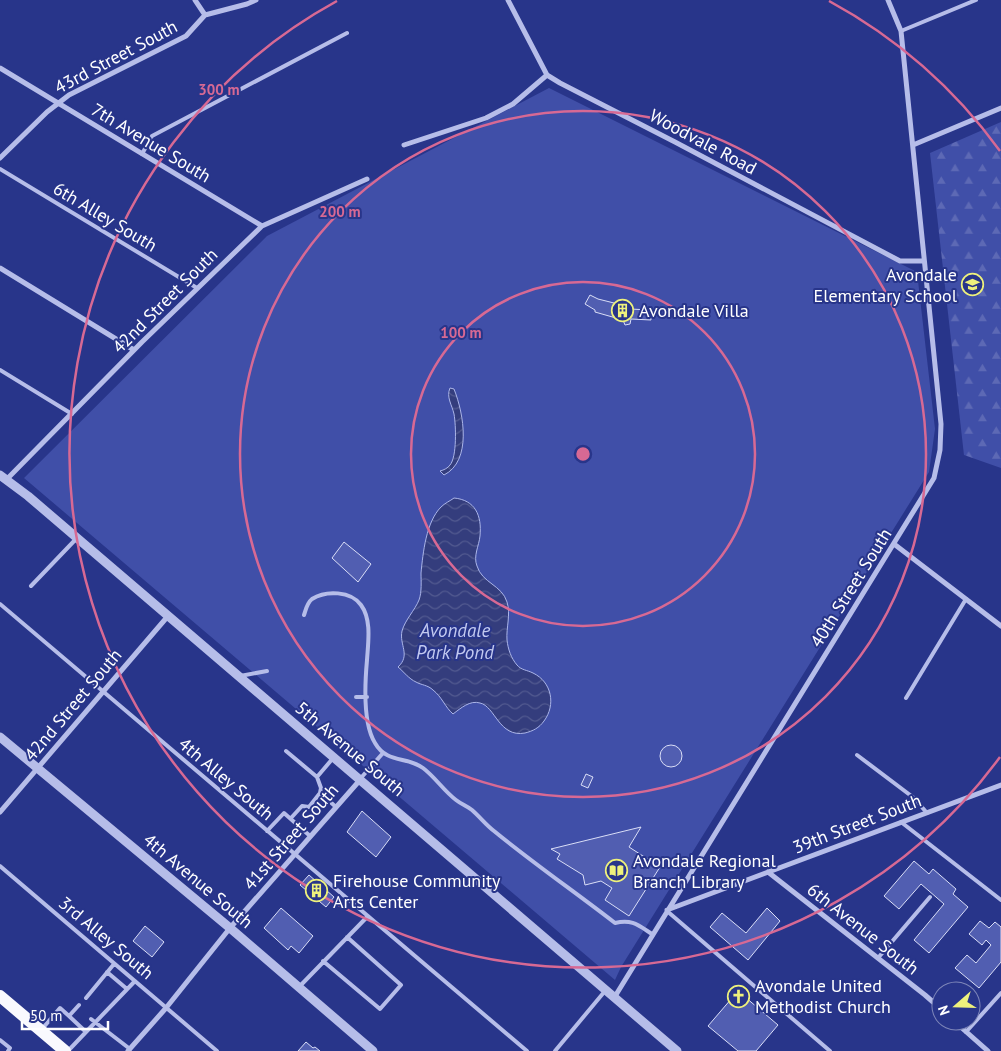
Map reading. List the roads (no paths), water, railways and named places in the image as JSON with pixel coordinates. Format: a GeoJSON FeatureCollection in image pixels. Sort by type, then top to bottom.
{"type":"FeatureCollection","features":[{"type":"Feature","properties":{"kind":"main road"},"geometry":{"type":"LineString","coordinates":[[0,996],[66,1051]]}},
{"type":"Feature","properties":{"kind":"street"},"geometry":{"type":"LineString","coordinates":[[195,0],[205,15],[256,0]]}},
{"type":"Feature","properties":{"kind":"street"},"geometry":{"type":"LineString","coordinates":[[404,145],[486,118],[513,104],[547,75],[508,0]]}},
{"type":"Feature","properties":{"kind":"street","name":"40th Street South"},"geometry":{"type":"LineString","coordinates":[[614,998],[934,478],[940,450],[941,424],[901,31],[888,0]]}},
{"type":"Feature","properties":{"kind":"street","name":"43rd Street South"},"geometry":{"type":"LineString","coordinates":[[0,158],[58,102],[186,36],[205,15]]}},
{"type":"Feature","properties":{"kind":"street","name":"7th Avenue South"},"geometry":{"type":"LineString","coordinates":[[0,68],[262,226]]}},
{"type":"Feature","properties":{"kind":"street","name":"Woodvale Road"},"geometry":{"type":"LineString","coordinates":[[547,75],[900,262],[924,261]]}},
{"type":"Feature","properties":{"kind":"street"},"geometry":{"type":"LineString","coordinates":[[913,145],[1001,108]]}},
{"type":"Feature","properties":{"kind":"street","name":"42nd Street South"},"geometry":{"type":"LineString","coordinates":[[3,477],[72,414],[196,288],[262,226],[367,179]]}},
{"type":"Feature","properties":{"kind":"street"},"geometry":{"type":"LineString","coordinates":[[0,268],[134,350]]}},
{"type":"Feature","properties":{"kind":"street","name":"5th Avenue South"},"geometry":{"type":"LineString","coordinates":[[3,477],[360,779],[677,1051]]}},
{"type":"Feature","properties":{"kind":"street"},"geometry":{"type":"LineString","coordinates":[[894,544],[1001,626]]}},
{"type":"Feature","properties":{"kind":"street","name":"42nd Street South"},"geometry":{"type":"LineString","coordinates":[[0,812],[168,616]]}},
{"type":"Feature","properties":{"kind":"street","name":"4th Avenue South"},"geometry":{"type":"LineString","coordinates":[[0,737],[230,928],[373,1051]]}},
{"type":"Feature","properties":{"kind":"street","name":"41st Street South"},"geometry":{"type":"LineString","coordinates":[[129,1050],[166,1008],[230,928],[360,779]]}},
{"type":"Feature","properties":{"kind":"street","name":"39th Street South"},"geometry":{"type":"LineString","coordinates":[[667,910],[1001,785]]}},
{"type":"Feature","properties":{"kind":"street","name":"6th Avenue South"},"geometry":{"type":"LineString","coordinates":[[768,872],[931,1001]]}},
{"type":"Feature","properties":{"kind":"street"},"geometry":{"type":"LineString","coordinates":[[966,1032],[988,1051]]}},
{"type":"Feature","properties":{"kind":"lane"},"geometry":{"type":"LineString","coordinates":[[901,31],[976,0]]}},
{"type":"Feature","properties":{"kind":"lane"},"geometry":{"type":"LineString","coordinates":[[142,154],[152,136],[347,33]]}},
{"type":"Feature","properties":{"kind":"lane","name":"6th Alley South"},"geometry":{"type":"LineString","coordinates":[[0,169],[196,288]]}},
{"type":"Feature","properties":{"kind":"lane"},"geometry":{"type":"LineString","coordinates":[[0,370],[72,414]]}},
{"type":"Feature","properties":{"kind":"lane"},"geometry":{"type":"LineString","coordinates":[[31,586],[77,538]]}},
{"type":"Feature","properties":{"kind":"lane"},"geometry":{"type":"LineString","coordinates":[[304,615],[307,605],[312,599],[329,593],[350,596],[361,604],[367,618],[366,663],[370,733],[383,753],[395,759],[418,764],[455,800],[471,810],[493,830],[615,923],[626,920],[652,934]]}},
{"type":"Feature","properties":{"kind":"lane"},"geometry":{"type":"LineString","coordinates":[[906,698],[966,599]]}},
{"type":"Feature","properties":{"kind":"lane","name":"4th Alley South"},"geometry":{"type":"LineString","coordinates":[[0,604],[527,1051]]}},
{"type":"Feature","properties":{"kind":"lane"},"geometry":{"type":"LineString","coordinates":[[238,676],[267,671]]}},
{"type":"Feature","properties":{"kind":"lane"},"geometry":{"type":"LineString","coordinates":[[356,697],[367,697]]}},
{"type":"Feature","properties":{"kind":"lane"},"geometry":{"type":"LineString","coordinates":[[286,751],[317,777],[321,788],[320,793],[309,807],[302,806],[291,818]]}},
{"type":"Feature","properties":{"kind":"lane"},"geometry":{"type":"LineString","coordinates":[[360,779],[383,753]]}},
{"type":"Feature","properties":{"kind":"lane"},"geometry":{"type":"LineString","coordinates":[[857,755],[914,798],[927,812]]}},
{"type":"Feature","properties":{"kind":"lane"},"geometry":{"type":"LineString","coordinates":[[317,777],[334,757]]}},
{"type":"Feature","properties":{"kind":"lane"},"geometry":{"type":"LineString","coordinates":[[320,793],[336,807]]}},
{"type":"Feature","properties":{"kind":"lane"},"geometry":{"type":"LineString","coordinates":[[267,831],[284,813],[310,836]]}},
{"type":"Feature","properties":{"kind":"lane"},"geometry":{"type":"LineString","coordinates":[[901,822],[1001,900]]}},
{"type":"Feature","properties":{"kind":"lane","name":"3rd Alley South"},"geometry":{"type":"LineString","coordinates":[[0,866],[217,1051]]}},
{"type":"Feature","properties":{"kind":"lane"},"geometry":{"type":"LineString","coordinates":[[878,958],[930,897]]}},
{"type":"Feature","properties":{"kind":"lane"},"geometry":{"type":"LineString","coordinates":[[667,910],[830,1051]]}},
{"type":"Feature","properties":{"kind":"lane"},"geometry":{"type":"LineString","coordinates":[[299,987],[368,916]]}},
{"type":"Feature","properties":{"kind":"lane"},"geometry":{"type":"LineString","coordinates":[[323,961],[380,1009],[401,985],[347,938]]}},
{"type":"Feature","properties":{"kind":"lane"},"geometry":{"type":"LineString","coordinates":[[92,999],[86,997],[114,964]]}},
{"type":"Feature","properties":{"kind":"lane"},"geometry":{"type":"LineString","coordinates":[[107,972],[127,990]]}},
{"type":"Feature","properties":{"kind":"lane"},"geometry":{"type":"LineString","coordinates":[[66,1051],[135,981]]}},
{"type":"Feature","properties":{"kind":"lane"},"geometry":{"type":"LineString","coordinates":[[96,985],[101,989]]}},
{"type":"Feature","properties":{"kind":"lane"},"geometry":{"type":"LineString","coordinates":[[556,1051],[605,990]]}},
{"type":"Feature","properties":{"kind":"lane"},"geometry":{"type":"LineString","coordinates":[[966,1032],[1001,993]]}},
{"type":"Feature","properties":{"kind":"lane"},"geometry":{"type":"LineString","coordinates":[[110,996],[116,1001]]}},
{"type":"Feature","properties":{"kind":"lane"},"geometry":{"type":"LineString","coordinates":[[69,1016],[78,1007],[81,1011]]}},
{"type":"Feature","properties":{"kind":"lane"},"geometry":{"type":"LineString","coordinates":[[101,1007],[106,1011]]}},
{"type":"Feature","properties":{"kind":"lane"},"geometry":{"type":"LineString","coordinates":[[40,1030],[60,1008],[86,1032]]}},
{"type":"Feature","properties":{"kind":"lane"},"geometry":{"type":"LineString","coordinates":[[91,1018],[95,1023],[115,1035],[129,1050]]}},
{"type":"Feature","properties":{"kind":"lane"},"geometry":{"type":"LineString","coordinates":[[0,1040],[10,1050]]}},
{"type":"Feature","properties":{"kind":"water"},"geometry":{"type":"Polygon","coordinates":[[[450,388],[454,389],[458,399],[463,424],[463,436],[459,459],[453,468],[444,475],[440,471],[450,465],[455,448],[455,419],[449,398],[450,388]]]}},
{"type":"Feature","properties":{"kind":"water","name":"Avondale Park Pond"},"geometry":{"type":"Polygon","coordinates":[[[454,498],[461,499],[472,505],[478,515],[480,536],[476,562],[483,576],[501,592],[507,602],[509,611],[507,640],[511,656],[519,667],[539,677],[548,688],[550,694],[551,701],[548,715],[540,726],[525,733],[509,731],[485,705],[480,703],[469,704],[453,714],[433,690],[413,681],[398,667],[404,658],[402,631],[420,597],[426,538],[436,513],[444,504],[454,498]]]}},
{"type":"Feature","properties":{"kind":"place","name":"Avondale Elementary School"},"geometry":{"type":"Point","coordinates":[973,285]}},
{"type":"Feature","properties":{"kind":"place","name":"Avondale Villa"},"geometry":{"type":"Point","coordinates":[623,311]}},
{"type":"Feature","properties":{"kind":"place","name":"Avondale Regional Branch Library"},"geometry":{"type":"Point","coordinates":[617,871]}},
{"type":"Feature","properties":{"kind":"place","name":"Firehouse Community Arts Center"},"geometry":{"type":"Point","coordinates":[317,891]}},
{"type":"Feature","properties":{"kind":"place","name":"Avondale United Methodist Church"},"geometry":{"type":"Point","coordinates":[739,996]}}]}
